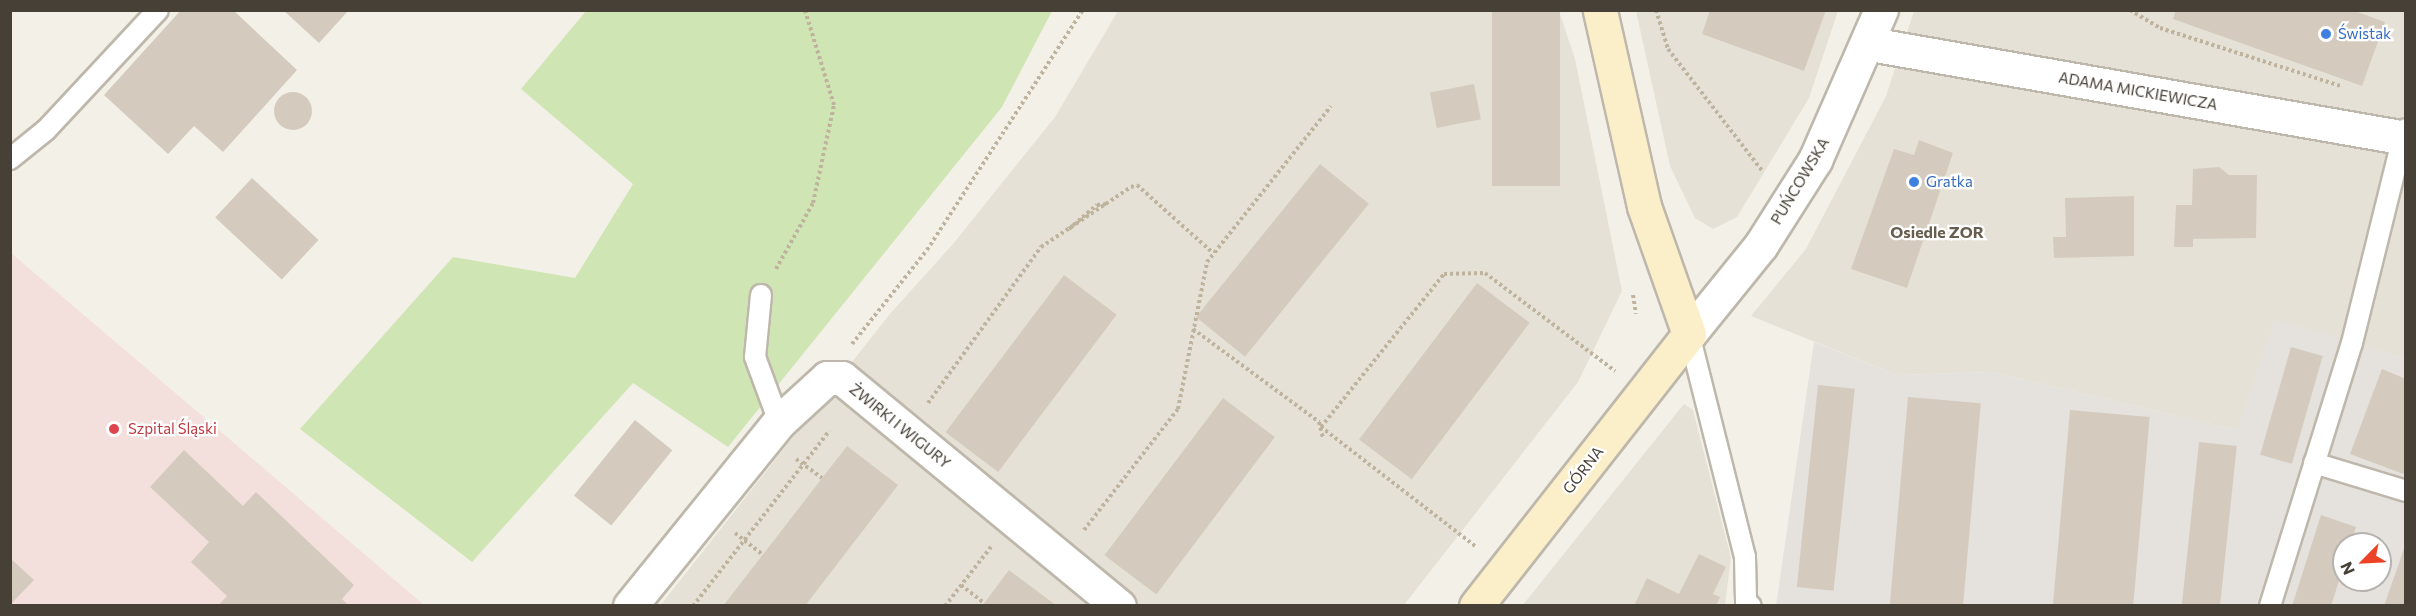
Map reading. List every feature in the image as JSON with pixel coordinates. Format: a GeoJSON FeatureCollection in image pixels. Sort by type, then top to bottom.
{"type":"FeatureCollection","features":[{"type":"Feature","properties":{"kind":"street"},"geometry":{"type":"LineString","coordinates":[[1600,10],[1644,206],[1689,334]]}},
{"type":"Feature","properties":{"kind":"street","name":"PUŃCOWSKA"},"geometry":{"type":"LineString","coordinates":[[1689,334],[1761,245],[1815,160],[1870,44],[1881,10]]}},
{"type":"Feature","properties":{"kind":"street","name":"ADAMA MICKIEWICZA"},"geometry":{"type":"LineString","coordinates":[[1870,44],[2404,134]]}},
{"type":"Feature","properties":{"kind":"street","name":"GÓRNA"},"geometry":{"type":"LineString","coordinates":[[1476,606],[1689,334]]}},
{"type":"Feature","properties":{"kind":"street","name":"ŻWIRKI I WIGURY"},"geometry":{"type":"LineString","coordinates":[[630,606],[778,422],[827,378],[842,378],[1119,606]]}},
{"type":"Feature","properties":{"kind":"lane"},"geometry":{"type":"LineString","coordinates":[[10,159],[46,130],[158,10]]}},
{"type":"Feature","properties":{"kind":"lane"},"geometry":{"type":"LineString","coordinates":[[2270,606],[2352,343],[2404,134]]}},
{"type":"Feature","properties":{"kind":"lane"},"geometry":{"type":"LineString","coordinates":[[761,295],[755,357],[778,422]]}},
{"type":"Feature","properties":{"kind":"lane"},"geometry":{"type":"LineString","coordinates":[[1689,334],[1745,557],[1746,602],[1751,606]]}},
{"type":"Feature","properties":{"kind":"lane"},"geometry":{"type":"LineString","coordinates":[[2314,463],[2406,491]]}},
{"type":"Feature","properties":{"kind":"path"},"geometry":{"type":"LineString","coordinates":[[761,295],[813,203],[834,105],[805,10]]}},
{"type":"Feature","properties":{"kind":"path"},"geometry":{"type":"LineString","coordinates":[[879,307],[890,301],[927,250],[1083,10]]}},
{"type":"Feature","properties":{"kind":"path"},"geometry":{"type":"LineString","coordinates":[[1656,10],[1668,49],[1771,182]]}},
{"type":"Feature","properties":{"kind":"path"},"geometry":{"type":"LineString","coordinates":[[2130,10],[2160,28],[2350,89]]}},
{"type":"Feature","properties":{"kind":"path"},"geometry":{"type":"LineString","coordinates":[[1081,534],[1178,409],[1193,329],[1213,254],[1331,105]]}},
{"type":"Feature","properties":{"kind":"path"},"geometry":{"type":"LineString","coordinates":[[924,408],[1041,247],[1137,185],[1213,254]]}},
{"type":"Feature","properties":{"kind":"path"},"geometry":{"type":"LineString","coordinates":[[1323,438],[1321,427],[1444,274],[1485,273],[1623,377]]}},
{"type":"Feature","properties":{"kind":"path"},"geometry":{"type":"LineString","coordinates":[[1193,329],[1253,370],[1321,427],[1484,552]]}},
{"type":"Feature","properties":{"kind":"path"},"geometry":{"type":"LineString","coordinates":[[693,606],[830,428]]}},
{"type":"Feature","properties":{"kind":"path"},"geometry":{"type":"LineString","coordinates":[[945,606],[997,540]]}},
{"type":"Feature","properties":{"kind":"path"},"geometry":{"type":"LineString","coordinates":[[961,585],[984,603]]}},
{"type":"Feature","properties":{"kind":"shaded area"},"geometry":{"type":"Polygon","coordinates":[[[1118,11],[1559,11],[1575,59],[1622,291],[1578,382],[1404,605],[660,606],[889,315],[953,244],[1055,117],[1118,11]]]}},
{"type":"Feature","properties":{"kind":"shaded area"},"geometry":{"type":"Polygon","coordinates":[[[1636,11],[1838,11],[1809,98],[1737,217],[1713,229],[1695,218],[1670,166],[1636,11]]]}},
{"type":"Feature","properties":{"kind":"shaded area"},"geometry":{"type":"Polygon","coordinates":[[[1914,11],[2405,11],[2405,358],[2352,343],[2237,430],[1992,372],[1897,375],[1751,316],[1806,249],[1886,96],[1914,11]]]}},
{"type":"Feature","properties":{"kind":"shaded area","name":"Szpital Śląski"},"geometry":{"type":"Polygon","coordinates":[[[11,253],[424,605],[11,605],[11,253]]]}},
{"type":"Feature","properties":{"kind":"shaded area"},"geometry":{"type":"Polygon","coordinates":[[[2275,319],[2405,358],[2405,605],[1776,606],[1814,342],[1897,375],[1992,372],[2237,430],[2275,319]]]}},
{"type":"Feature","properties":{"kind":"shaded area"},"geometry":{"type":"Polygon","coordinates":[[[1684,404],[1693,410],[1731,558],[1725,605],[1522,606],[1684,404]]]}},
{"type":"Feature","properties":{"kind":"green space"},"geometry":{"type":"Polygon","coordinates":[[[586,11],[1052,11],[1002,107],[728,447],[633,383],[472,562],[300,429],[453,257],[575,278],[633,184],[521,89],[586,11]]]}},
{"type":"Feature","properties":{"kind":"building"},"geometry":{"type":"Polygon","coordinates":[[[181,10],[233,10],[297,70],[223,152],[194,126],[168,154],[104,95],[181,10]]]}},
{"type":"Feature","properties":{"kind":"building"},"geometry":{"type":"Polygon","coordinates":[[[283,10],[349,10],[319,43],[283,10]]]}},
{"type":"Feature","properties":{"kind":"building"},"geometry":{"type":"Polygon","coordinates":[[[1492,10],[1560,10],[1560,186],[1492,186],[1492,10]]]}},
{"type":"Feature","properties":{"kind":"building"},"geometry":{"type":"Polygon","coordinates":[[[1710,10],[1826,10],[1804,71],[1702,34],[1710,10]]]}},
{"type":"Feature","properties":{"kind":"building"},"geometry":{"type":"Polygon","coordinates":[[[2176,10],[2352,10],[2385,22],[2362,86],[2173,19],[2176,10]]]}},
{"type":"Feature","properties":{"kind":"building"},"geometry":{"type":"Polygon","coordinates":[[[1474,84],[1481,119],[1437,128],[1430,93],[1474,84]]]}},
{"type":"Feature","properties":{"kind":"building"},"geometry":{"type":"Polygon","coordinates":[[[293,92],[306,98],[312,111],[306,124],[293,130],[280,124],[274,111],[280,98],[293,92]]]}},
{"type":"Feature","properties":{"kind":"building"},"geometry":{"type":"Polygon","coordinates":[[[1919,140],[1953,153],[1907,288],[1851,269],[1894,149],[1914,155],[1919,140]]]}},
{"type":"Feature","properties":{"kind":"building"},"geometry":{"type":"Polygon","coordinates":[[[1320,164],[1369,204],[1245,357],[1196,317],[1320,164]]]}},
{"type":"Feature","properties":{"kind":"building"},"geometry":{"type":"Polygon","coordinates":[[[2219,167],[2229,175],[2257,175],[2256,238],[2193,239],[2193,247],[2174,247],[2176,205],[2192,205],[2193,169],[2219,167]]]}},
{"type":"Feature","properties":{"kind":"building"},"geometry":{"type":"Polygon","coordinates":[[[252,178],[319,240],[282,280],[215,217],[252,178]]]}},
{"type":"Feature","properties":{"kind":"building"},"geometry":{"type":"Polygon","coordinates":[[[2134,196],[2134,256],[2054,258],[2053,237],[2066,237],[2065,198],[2134,196]]]}},
{"type":"Feature","properties":{"kind":"building"},"geometry":{"type":"Polygon","coordinates":[[[1064,275],[1117,315],[998,472],[945,432],[1064,275]]]}},
{"type":"Feature","properties":{"kind":"building"},"geometry":{"type":"Polygon","coordinates":[[[1477,283],[1530,323],[1412,479],[1359,440],[1477,283]]]}},
{"type":"Feature","properties":{"kind":"building"},"geometry":{"type":"Polygon","coordinates":[[[2291,347],[2323,356],[2292,464],[2260,455],[2291,347]]]}},
{"type":"Feature","properties":{"kind":"building"},"geometry":{"type":"Polygon","coordinates":[[[2382,369],[2406,379],[2406,475],[2350,454],[2382,369]]]}},
{"type":"Feature","properties":{"kind":"building"},"geometry":{"type":"Polygon","coordinates":[[[1818,385],[1855,389],[1834,591],[1797,587],[1818,385]]]}},
{"type":"Feature","properties":{"kind":"building"},"geometry":{"type":"Polygon","coordinates":[[[1908,397],[1981,403],[1963,606],[1890,606],[1908,397]]]}},
{"type":"Feature","properties":{"kind":"building"},"geometry":{"type":"Polygon","coordinates":[[[1223,398],[1275,437],[1156,594],[1104,555],[1223,398]]]}},
{"type":"Feature","properties":{"kind":"building"},"geometry":{"type":"Polygon","coordinates":[[[2070,410],[2150,417],[2133,606],[2053,606],[2070,410]]]}},
{"type":"Feature","properties":{"kind":"building"},"geometry":{"type":"Polygon","coordinates":[[[635,420],[672,450],[611,526],[574,495],[635,420]]]}},
{"type":"Feature","properties":{"kind":"building"},"geometry":{"type":"Polygon","coordinates":[[[2199,442],[2237,446],[2220,606],[2182,606],[2199,442]]]}},
{"type":"Feature","properties":{"kind":"building"},"geometry":{"type":"Polygon","coordinates":[[[847,446],[898,485],[805,606],[723,606],[847,446]]]}},
{"type":"Feature","properties":{"kind":"building"},"geometry":{"type":"Polygon","coordinates":[[[184,450],[243,506],[256,492],[354,585],[342,599],[349,606],[218,606],[227,596],[191,562],[209,542],[150,487],[184,450]]]}},
{"type":"Feature","properties":{"kind":"building"},"geometry":{"type":"Polygon","coordinates":[[[2321,515],[2356,527],[2355,532],[2332,532],[2332,592],[2335,592],[2331,606],[2292,606],[2321,515]]]}},
{"type":"Feature","properties":{"kind":"building"},"geometry":{"type":"Polygon","coordinates":[[[2405,546],[2406,606],[2384,606],[2389,592],[2392,592],[2392,583],[2405,546]]]}},
{"type":"Feature","properties":{"kind":"building"},"geometry":{"type":"Polygon","coordinates":[[[1699,554],[1726,567],[1713,594],[1720,597],[1716,606],[1634,606],[1647,578],[1679,594],[1699,554]]]}},
{"type":"Feature","properties":{"kind":"building"},"geometry":{"type":"Polygon","coordinates":[[[10,558],[34,580],[10,605],[10,558]]]}},
{"type":"Feature","properties":{"kind":"building"},"geometry":{"type":"Polygon","coordinates":[[[1009,570],[1057,606],[982,606],[1009,570]]]}},
{"type":"Feature","properties":{"kind":"place","name":"Świstak"},"geometry":{"type":"Point","coordinates":[2326,34]}},
{"type":"Feature","properties":{"kind":"place","name":"Gratka"},"geometry":{"type":"Point","coordinates":[1914,182]}},
{"type":"Feature","properties":{"kind":"place","name":"Szpital Śląski"},"geometry":{"type":"Point","coordinates":[114,429]}},
{"type":"Feature","properties":{"kind":"district","name":"Osiedle ZOR"},"geometry":{"type":"Point","coordinates":[1937,232]}}]}
